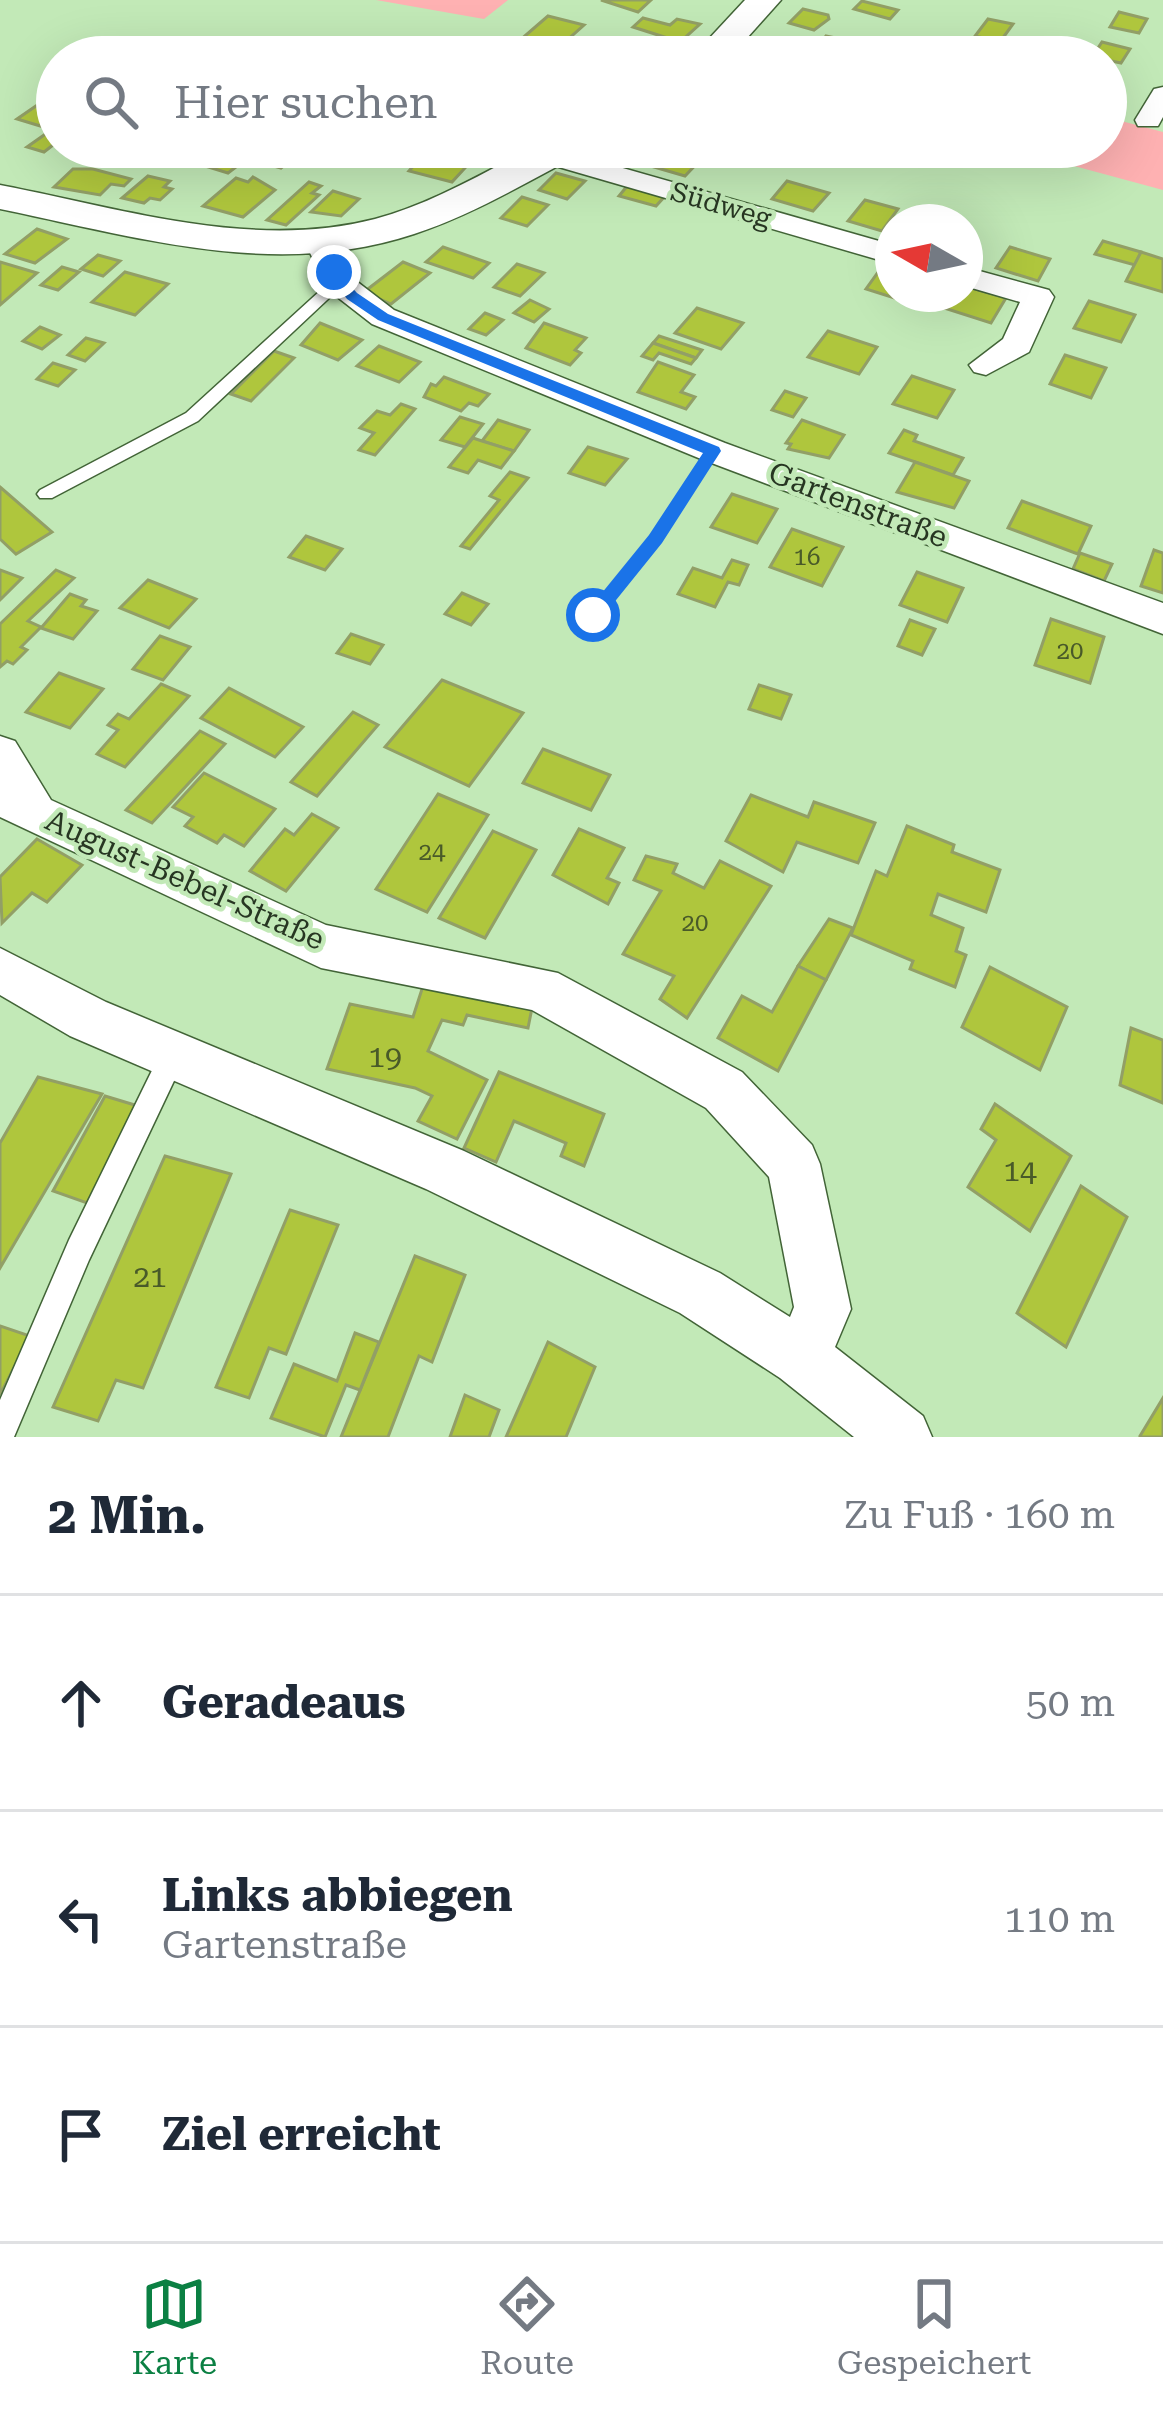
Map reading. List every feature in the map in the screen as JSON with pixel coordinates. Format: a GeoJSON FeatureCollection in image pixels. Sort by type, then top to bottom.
{"type":"FeatureCollection","features":[{"type":"Feature","properties":{"kind":"street"},"geometry":{"type":"LineString","coordinates":[[730,36],[764,0]]}},
{"type":"Feature","properties":{"kind":"street"},"geometry":{"type":"LineString","coordinates":[[1148,120],[1163,95]]}},
{"type":"Feature","properties":{"kind":"street"},"geometry":{"type":"LineString","coordinates":[[0,197],[237,242],[319,240],[372,232],[436,210],[522,168]]}},
{"type":"Feature","properties":{"kind":"street","name":"Südweg"},"geometry":{"type":"LineString","coordinates":[[612,168],[875,249]]}},
{"type":"Feature","properties":{"kind":"street","name":"Gartenstraße"},"geometry":{"type":"LineString","coordinates":[[319,240],[338,282],[383,317],[713,451],[1163,619]]}},
{"type":"Feature","properties":{"kind":"street"},"geometry":{"type":"LineString","coordinates":[[983,281],[1038,297],[1017,345],[986,365]]}},
{"type":"Feature","properties":{"kind":"street","name":"August-Bebel-Straße"},"geometry":{"type":"LineString","coordinates":[[0,753],[17,804],[321,946],[542,988],[724,1090],[793,1165],[823,1309],[801,1357]]}},
{"type":"Feature","properties":{"kind":"street"},"geometry":{"type":"LineString","coordinates":[[0,970],[88,1019],[466,1180],[700,1293],[801,1357],[902,1437]]}},
{"type":"Feature","properties":{"kind":"lane"},"geometry":{"type":"LineString","coordinates":[[46,494],[192,417],[338,282]]}},
{"type":"Feature","properties":{"kind":"lane"},"geometry":{"type":"LineString","coordinates":[[0,1435],[79,1250],[173,1055]]}},
{"type":"Feature","properties":{"kind":"path"},"geometry":{"type":"LineString","coordinates":[[593,615],[656,539],[713,451]]}},
{"type":"Feature","properties":{"kind":"shaded area"},"geometry":{"type":"Polygon","coordinates":[[[376,0],[508,0],[484,19],[376,0]]]}},
{"type":"Feature","properties":{"kind":"shaded area"},"geometry":{"type":"Polygon","coordinates":[[[1127,123],[1163,132],[1163,190],[1082,168],[1127,168],[1127,123]]]}},
{"type":"Feature","properties":{"kind":"building"},"geometry":{"type":"Polygon","coordinates":[[[601,0],[651,0],[638,12],[601,0]]]}},
{"type":"Feature","properties":{"kind":"building"},"geometry":{"type":"Polygon","coordinates":[[[862,1],[898,10],[890,19],[854,9],[862,1]]]}},
{"type":"Feature","properties":{"kind":"building"},"geometry":{"type":"Polygon","coordinates":[[[803,9],[829,19],[814,30],[789,23],[803,9]]]}},
{"type":"Feature","properties":{"kind":"building"},"geometry":{"type":"Polygon","coordinates":[[[1119,12],[1147,19],[1139,33],[1110,27],[1119,12]]]}},
{"type":"Feature","properties":{"kind":"building"},"geometry":{"type":"Polygon","coordinates":[[[548,16],[584,25],[572,36],[525,36],[548,16]]]}},
{"type":"Feature","properties":{"kind":"building"},"geometry":{"type":"Polygon","coordinates":[[[643,18],[670,25],[677,19],[700,24],[687,36],[661,36],[633,27],[643,18]]]}},
{"type":"Feature","properties":{"kind":"building"},"geometry":{"type":"Polygon","coordinates":[[[988,19],[1013,24],[1004,36],[975,36],[988,19]]]}},
{"type":"Feature","properties":{"kind":"building"},"geometry":{"type":"Polygon","coordinates":[[[36,106],[36,125],[17,119],[36,106]]]}},
{"type":"Feature","properties":{"kind":"building"},"geometry":{"type":"Polygon","coordinates":[[[412,168],[465,168],[452,182],[409,171],[412,168]]]}},
{"type":"Feature","properties":{"kind":"building"},"geometry":{"type":"Polygon","coordinates":[[[657,168],[693,168],[685,176],[657,168]]]}},
{"type":"Feature","properties":{"kind":"building"},"geometry":{"type":"Polygon","coordinates":[[[73,169],[131,179],[124,186],[111,184],[100,195],[54,187],[73,169]]]}},
{"type":"Feature","properties":{"kind":"building"},"geometry":{"type":"Polygon","coordinates":[[[556,173],[585,181],[567,199],[539,190],[556,173]]]}},
{"type":"Feature","properties":{"kind":"building"},"geometry":{"type":"Polygon","coordinates":[[[148,176],[170,181],[164,187],[172,189],[160,200],[150,198],[144,203],[122,198],[148,176]]]}},
{"type":"Feature","properties":{"kind":"building"},"geometry":{"type":"Polygon","coordinates":[[[253,177],[275,190],[243,217],[203,206],[236,178],[248,182],[253,177]]]}},
{"type":"Feature","properties":{"kind":"building"},"geometry":{"type":"Polygon","coordinates":[[[787,181],[829,193],[813,211],[772,199],[787,181]]]}},
{"type":"Feature","properties":{"kind":"building"},"geometry":{"type":"Polygon","coordinates":[[[309,182],[321,186],[312,193],[319,195],[286,225],[267,220],[309,182]]]}},
{"type":"Feature","properties":{"kind":"building"},"geometry":{"type":"Polygon","coordinates":[[[628,185],[666,195],[656,206],[619,196],[628,185]]]}},
{"type":"Feature","properties":{"kind":"building"},"geometry":{"type":"Polygon","coordinates":[[[333,191],[359,199],[341,216],[311,212],[333,191]]]}},
{"type":"Feature","properties":{"kind":"building"},"geometry":{"type":"Polygon","coordinates":[[[522,197],[548,205],[527,226],[501,218],[522,197]]]}},
{"type":"Feature","properties":{"kind":"building"},"geometry":{"type":"Polygon","coordinates":[[[865,200],[880,204],[875,204],[875,229],[848,221],[865,200]]]}},
{"type":"Feature","properties":{"kind":"building"},"geometry":{"type":"Polygon","coordinates":[[[37,229],[67,239],[35,263],[5,254],[37,229]]]}},
{"type":"Feature","properties":{"kind":"building"},"geometry":{"type":"Polygon","coordinates":[[[1103,241],[1141,252],[1135,265],[1095,254],[1103,241]]]}},
{"type":"Feature","properties":{"kind":"building"},"geometry":{"type":"Polygon","coordinates":[[[443,247],[489,263],[473,278],[426,262],[443,247]]]}},
{"type":"Feature","properties":{"kind":"building"},"geometry":{"type":"Polygon","coordinates":[[[1010,247],[1050,259],[1038,281],[996,268],[1010,247]]]}},
{"type":"Feature","properties":{"kind":"building"},"geometry":{"type":"Polygon","coordinates":[[[1141,252],[1163,259],[1163,292],[1126,281],[1141,252]]]}},
{"type":"Feature","properties":{"kind":"building"},"geometry":{"type":"Polygon","coordinates":[[[98,255],[120,261],[103,276],[81,269],[98,255]]]}},
{"type":"Feature","properties":{"kind":"building"},"geometry":{"type":"Polygon","coordinates":[[[0,262],[37,273],[0,305],[0,262]]]}},
{"type":"Feature","properties":{"kind":"building"},"geometry":{"type":"Polygon","coordinates":[[[403,262],[430,273],[391,304],[364,292],[403,262]]]}},
{"type":"Feature","properties":{"kind":"building"},"geometry":{"type":"Polygon","coordinates":[[[517,264],[544,273],[520,296],[494,287],[517,264]]]}},
{"type":"Feature","properties":{"kind":"building"},"geometry":{"type":"Polygon","coordinates":[[[62,267],[79,272],[58,290],[41,285],[62,267]]]}},
{"type":"Feature","properties":{"kind":"building"},"geometry":{"type":"Polygon","coordinates":[[[125,272],[168,284],[135,315],[92,302],[125,272]]]}},
{"type":"Feature","properties":{"kind":"building"},"geometry":{"type":"Polygon","coordinates":[[[983,291],[1006,298],[991,323],[957,312],[983,312],[983,291]]]}},
{"type":"Feature","properties":{"kind":"building"},"geometry":{"type":"Polygon","coordinates":[[[530,300],[549,309],[534,322],[514,313],[530,300]]]}},
{"type":"Feature","properties":{"kind":"building"},"geometry":{"type":"Polygon","coordinates":[[[1089,301],[1135,315],[1121,342],[1074,328],[1089,301]]]}},
{"type":"Feature","properties":{"kind":"building"},"geometry":{"type":"Polygon","coordinates":[[[697,308],[743,323],[721,349],[675,333],[697,308]]]}},
{"type":"Feature","properties":{"kind":"building"},"geometry":{"type":"Polygon","coordinates":[[[485,313],[503,320],[486,335],[469,329],[485,313]]]}},
{"type":"Feature","properties":{"kind":"building"},"geometry":{"type":"Polygon","coordinates":[[[320,323],[362,340],[338,360],[301,345],[320,323]]]}},
{"type":"Feature","properties":{"kind":"building"},"geometry":{"type":"Polygon","coordinates":[[[544,323],[586,338],[570,365],[526,348],[544,323]]]}},
{"type":"Feature","properties":{"kind":"building"},"geometry":{"type":"Polygon","coordinates":[[[40,327],[60,335],[42,349],[23,341],[40,327]]]}},
{"type":"Feature","properties":{"kind":"building"},"geometry":{"type":"Polygon","coordinates":[[[828,331],[877,347],[859,374],[808,357],[828,331]]]}},
{"type":"Feature","properties":{"kind":"building"},"geometry":{"type":"Polygon","coordinates":[[[659,336],[702,350],[696,358],[653,343],[659,336]]]}},
{"type":"Feature","properties":{"kind":"building"},"geometry":{"type":"Polygon","coordinates":[[[86,338],[104,343],[85,361],[68,355],[86,338]]]}},
{"type":"Feature","properties":{"kind":"building"},"geometry":{"type":"Polygon","coordinates":[[[653,343],[696,358],[691,364],[659,353],[653,360],[642,356],[653,343]]]}},
{"type":"Feature","properties":{"kind":"building"},"geometry":{"type":"Polygon","coordinates":[[[379,346],[420,362],[399,382],[357,366],[379,346]]]}},
{"type":"Feature","properties":{"kind":"building"},"geometry":{"type":"Polygon","coordinates":[[[274,351],[294,358],[251,401],[231,394],[274,351]]]}},
{"type":"Feature","properties":{"kind":"building"},"geometry":{"type":"Polygon","coordinates":[[[1065,355],[1106,368],[1091,398],[1050,384],[1065,355]]]}},
{"type":"Feature","properties":{"kind":"building"},"geometry":{"type":"Polygon","coordinates":[[[658,362],[694,375],[681,392],[695,397],[686,409],[638,392],[658,362]]]}},
{"type":"Feature","properties":{"kind":"building"},"geometry":{"type":"Polygon","coordinates":[[[53,363],[75,370],[58,386],[37,379],[53,363]]]}},
{"type":"Feature","properties":{"kind":"building"},"geometry":{"type":"Polygon","coordinates":[[[912,376],[954,390],[937,418],[893,404],[912,376]]]}},
{"type":"Feature","properties":{"kind":"building"},"geometry":{"type":"Polygon","coordinates":[[[444,377],[489,394],[478,406],[469,403],[461,411],[424,397],[431,384],[436,386],[444,377]]]}},
{"type":"Feature","properties":{"kind":"building"},"geometry":{"type":"Polygon","coordinates":[[[785,391],[806,398],[793,417],[772,410],[785,391]]]}},
{"type":"Feature","properties":{"kind":"building"},"geometry":{"type":"Polygon","coordinates":[[[401,404],[415,409],[375,455],[359,450],[374,433],[360,428],[377,411],[390,415],[401,404]]]}},
{"type":"Feature","properties":{"kind":"building"},"geometry":{"type":"Polygon","coordinates":[[[460,417],[483,424],[465,447],[441,440],[460,417]]]}},
{"type":"Feature","properties":{"kind":"building"},"geometry":{"type":"Polygon","coordinates":[[[498,420],[529,430],[514,451],[482,441],[498,420]]]}},
{"type":"Feature","properties":{"kind":"building"},"geometry":{"type":"Polygon","coordinates":[[[802,420],[844,435],[829,458],[788,449],[791,444],[786,443],[802,420]]]}},
{"type":"Feature","properties":{"kind":"building"},"geometry":{"type":"Polygon","coordinates":[[[904,430],[917,435],[914,441],[963,458],[953,475],[889,453],[904,430]]]}},
{"type":"Feature","properties":{"kind":"building"},"geometry":{"type":"Polygon","coordinates":[[[473,438],[514,451],[501,468],[478,460],[468,473],[449,467],[473,438]]]}},
{"type":"Feature","properties":{"kind":"building"},"geometry":{"type":"Polygon","coordinates":[[[588,447],[627,459],[605,485],[569,473],[588,447]]]}},
{"type":"Feature","properties":{"kind":"building"},"geometry":{"type":"Polygon","coordinates":[[[915,462],[969,481],[954,508],[897,492],[915,462]]]}},
{"type":"Feature","properties":{"kind":"building"},"geometry":{"type":"Polygon","coordinates":[[[510,472],[528,478],[470,549],[461,546],[499,500],[490,496],[510,472]]]}},
{"type":"Feature","properties":{"kind":"building"},"geometry":{"type":"Polygon","coordinates":[[[0,487],[52,532],[16,554],[0,539],[0,487]]]}},
{"type":"Feature","properties":{"kind":"building"},"geometry":{"type":"Polygon","coordinates":[[[732,494],[777,509],[757,543],[711,527],[732,494]]]}},
{"type":"Feature","properties":{"kind":"building"},"geometry":{"type":"Polygon","coordinates":[[[1022,501],[1091,526],[1078,554],[1008,528],[1022,501]]]}},
{"type":"Feature","properties":{"kind":"building"},"geometry":{"type":"Polygon","coordinates":[[[792,529],[843,547],[822,586],[770,567],[792,529]]]}},
{"type":"Feature","properties":{"kind":"building"},"geometry":{"type":"Polygon","coordinates":[[[306,536],[342,549],[325,570],[289,557],[306,536]]]}},
{"type":"Feature","properties":{"kind":"building"},"geometry":{"type":"Polygon","coordinates":[[[1154,550],[1163,553],[1163,593],[1141,586],[1154,550]]]}},
{"type":"Feature","properties":{"kind":"building"},"geometry":{"type":"Polygon","coordinates":[[[1080,553],[1112,564],[1104,581],[1073,569],[1080,553]]]}},
{"type":"Feature","properties":{"kind":"building"},"geometry":{"type":"Polygon","coordinates":[[[732,560],[748,565],[739,585],[728,582],[715,607],[678,594],[693,568],[722,578],[732,560]]]}},
{"type":"Feature","properties":{"kind":"building"},"geometry":{"type":"Polygon","coordinates":[[[0,570],[22,578],[0,600],[0,570]]]}},
{"type":"Feature","properties":{"kind":"building"},"geometry":{"type":"Polygon","coordinates":[[[56,570],[74,578],[28,621],[41,627],[21,647],[27,650],[13,664],[7,661],[0,667],[0,624],[56,570]]]}},
{"type":"Feature","properties":{"kind":"building"},"geometry":{"type":"Polygon","coordinates":[[[917,572],[963,588],[947,622],[900,605],[917,572]]]}},
{"type":"Feature","properties":{"kind":"building"},"geometry":{"type":"Polygon","coordinates":[[[148,580],[196,599],[169,628],[120,608],[148,580]]]}},
{"type":"Feature","properties":{"kind":"building"},"geometry":{"type":"Polygon","coordinates":[[[462,593],[488,604],[471,625],[445,614],[462,593]]]}},
{"type":"Feature","properties":{"kind":"building"},"geometry":{"type":"Polygon","coordinates":[[[70,594],[86,600],[81,606],[97,611],[73,639],[41,628],[70,594]]]}},
{"type":"Feature","properties":{"kind":"building"},"geometry":{"type":"Polygon","coordinates":[[[1051,619],[1104,637],[1090,683],[1035,665],[1051,619]]]}},
{"type":"Feature","properties":{"kind":"building"},"geometry":{"type":"Polygon","coordinates":[[[910,620],[935,629],[922,655],[898,646],[910,620]]]}},
{"type":"Feature","properties":{"kind":"building"},"geometry":{"type":"Polygon","coordinates":[[[351,634],[383,645],[370,664],[337,653],[351,634]]]}},
{"type":"Feature","properties":{"kind":"building"},"geometry":{"type":"Polygon","coordinates":[[[160,636],[190,647],[163,680],[133,669],[160,636]]]}},
{"type":"Feature","properties":{"kind":"building"},"geometry":{"type":"Polygon","coordinates":[[[59,673],[103,689],[70,728],[26,712],[59,673]]]}},
{"type":"Feature","properties":{"kind":"building"},"geometry":{"type":"Polygon","coordinates":[[[442,680],[523,713],[469,786],[385,747],[442,680]]]}},
{"type":"Feature","properties":{"kind":"building"},"geometry":{"type":"Polygon","coordinates":[[[161,684],[189,696],[125,767],[97,754],[118,730],[108,725],[118,714],[129,719],[161,684]]]}},
{"type":"Feature","properties":{"kind":"building"},"geometry":{"type":"Polygon","coordinates":[[[759,685],[791,695],[781,719],[749,709],[759,685]]]}},
{"type":"Feature","properties":{"kind":"building"},"geometry":{"type":"Polygon","coordinates":[[[229,688],[303,727],[275,757],[201,718],[229,688]]]}},
{"type":"Feature","properties":{"kind":"building"},"geometry":{"type":"Polygon","coordinates":[[[353,712],[378,725],[317,796],[291,782],[353,712]]]}},
{"type":"Feature","properties":{"kind":"building"},"geometry":{"type":"Polygon","coordinates":[[[200,731],[225,744],[152,823],[126,810],[200,731]]]}},
{"type":"Feature","properties":{"kind":"building"},"geometry":{"type":"Polygon","coordinates":[[[543,749],[610,775],[591,810],[523,783],[543,749]]]}},
{"type":"Feature","properties":{"kind":"building"},"geometry":{"type":"Polygon","coordinates":[[[204,773],[275,809],[244,846],[224,835],[217,843],[185,826],[193,817],[173,807],[204,773]]]}},
{"type":"Feature","properties":{"kind":"building"},"geometry":{"type":"Polygon","coordinates":[[[438,794],[488,815],[427,912],[376,889],[438,794]]]}},
{"type":"Feature","properties":{"kind":"building"},"geometry":{"type":"Polygon","coordinates":[[[751,795],[808,817],[814,802],[875,823],[858,863],[797,842],[783,872],[726,841],[751,795]]]}},
{"type":"Feature","properties":{"kind":"building"},"geometry":{"type":"Polygon","coordinates":[[[312,814],[338,828],[286,891],[250,871],[285,829],[294,835],[312,814]]]}},
{"type":"Feature","properties":{"kind":"building"},"geometry":{"type":"Polygon","coordinates":[[[907,826],[954,845],[952,852],[1000,870],[986,912],[938,894],[931,915],[963,928],[956,951],[966,955],[955,987],[910,969],[913,961],[851,935],[876,871],[887,876],[907,826]]]}},
{"type":"Feature","properties":{"kind":"building"},"geometry":{"type":"Polygon","coordinates":[[[579,829],[624,848],[607,878],[619,883],[608,904],[553,875],[579,829]]]}},
{"type":"Feature","properties":{"kind":"building"},"geometry":{"type":"Polygon","coordinates":[[[493,831],[536,850],[485,938],[439,918],[493,831]]]}},
{"type":"Feature","properties":{"kind":"building"},"geometry":{"type":"Polygon","coordinates":[[[37,839],[82,865],[47,902],[32,893],[2,923],[0,877],[37,839]]]}},
{"type":"Feature","properties":{"kind":"building"},"geometry":{"type":"Polygon","coordinates":[[[646,856],[677,864],[673,873],[704,888],[720,861],[771,886],[687,1018],[660,999],[674,976],[623,954],[661,891],[634,880],[646,856]]]}},
{"type":"Feature","properties":{"kind":"building"},"geometry":{"type":"Polygon","coordinates":[[[829,919],[853,928],[826,980],[798,966],[829,919]]]}},
{"type":"Feature","properties":{"kind":"building"},"geometry":{"type":"Polygon","coordinates":[[[798,966],[826,980],[778,1071],[718,1038],[742,996],[772,1012],[798,966]]]}},
{"type":"Feature","properties":{"kind":"building"},"geometry":{"type":"Polygon","coordinates":[[[990,967],[1067,1007],[1040,1070],[962,1027],[990,967]]]}},
{"type":"Feature","properties":{"kind":"building"},"geometry":{"type":"Polygon","coordinates":[[[423,986],[532,1008],[528,1028],[467,1015],[463,1025],[442,1020],[428,1051],[487,1080],[457,1139],[418,1121],[432,1096],[327,1069],[350,1004],[413,1017],[423,986]]]}},
{"type":"Feature","properties":{"kind":"building"},"geometry":{"type":"Polygon","coordinates":[[[1131,1028],[1163,1040],[1163,1103],[1120,1085],[1131,1028]]]}},
{"type":"Feature","properties":{"kind":"building"},"geometry":{"type":"Polygon","coordinates":[[[499,1072],[604,1114],[584,1166],[561,1156],[566,1143],[514,1121],[496,1162],[464,1148],[499,1072]]]}},
{"type":"Feature","properties":{"kind":"building"},"geometry":{"type":"Polygon","coordinates":[[[38,1077],[102,1094],[0,1268],[0,1143],[38,1077]]]}},
{"type":"Feature","properties":{"kind":"building"},"geometry":{"type":"Polygon","coordinates":[[[105,1096],[138,1106],[87,1203],[53,1191],[105,1096]]]}},
{"type":"Feature","properties":{"kind":"building"},"geometry":{"type":"Polygon","coordinates":[[[995,1104],[1071,1156],[1030,1231],[968,1187],[996,1140],[981,1129],[995,1104]]]}},
{"type":"Feature","properties":{"kind":"building"},"geometry":{"type":"Polygon","coordinates":[[[165,1156],[231,1174],[143,1388],[116,1380],[98,1421],[53,1407],[165,1156]]]}},
{"type":"Feature","properties":{"kind":"building"},"geometry":{"type":"Polygon","coordinates":[[[1081,1186],[1127,1217],[1066,1347],[1017,1313],[1081,1186]]]}},
{"type":"Feature","properties":{"kind":"building"},"geometry":{"type":"Polygon","coordinates":[[[290,1210],[338,1225],[286,1354],[269,1348],[249,1398],[216,1387],[290,1210]]]}},
{"type":"Feature","properties":{"kind":"building"},"geometry":{"type":"Polygon","coordinates":[[[415,1256],[465,1275],[432,1362],[419,1356],[388,1437],[341,1437],[415,1256]]]}},
{"type":"Feature","properties":{"kind":"building"},"geometry":{"type":"Polygon","coordinates":[[[0,1326],[30,1336],[0,1395],[0,1326]]]}},
{"type":"Feature","properties":{"kind":"building"},"geometry":{"type":"Polygon","coordinates":[[[355,1333],[379,1342],[360,1390],[346,1385],[325,1437],[271,1418],[294,1364],[337,1381],[355,1333]]]}},
{"type":"Feature","properties":{"kind":"building"},"geometry":{"type":"Polygon","coordinates":[[[548,1342],[595,1367],[566,1437],[506,1437],[548,1342]]]}},
{"type":"Feature","properties":{"kind":"building"},"geometry":{"type":"Polygon","coordinates":[[[465,1395],[499,1410],[489,1437],[450,1437],[465,1395]]]}},
{"type":"Feature","properties":{"kind":"building"},"geometry":{"type":"Polygon","coordinates":[[[1163,1398],[1163,1437],[1141,1437],[1140,1436],[1163,1398]]]}},
{"type":"Feature","properties":{"kind":"route"},"geometry":{"type":"LineString","coordinates":[[334,272],[352,296],[383,317],[713,451],[698,467],[682,502],[656,539],[593,615]]}}]}
